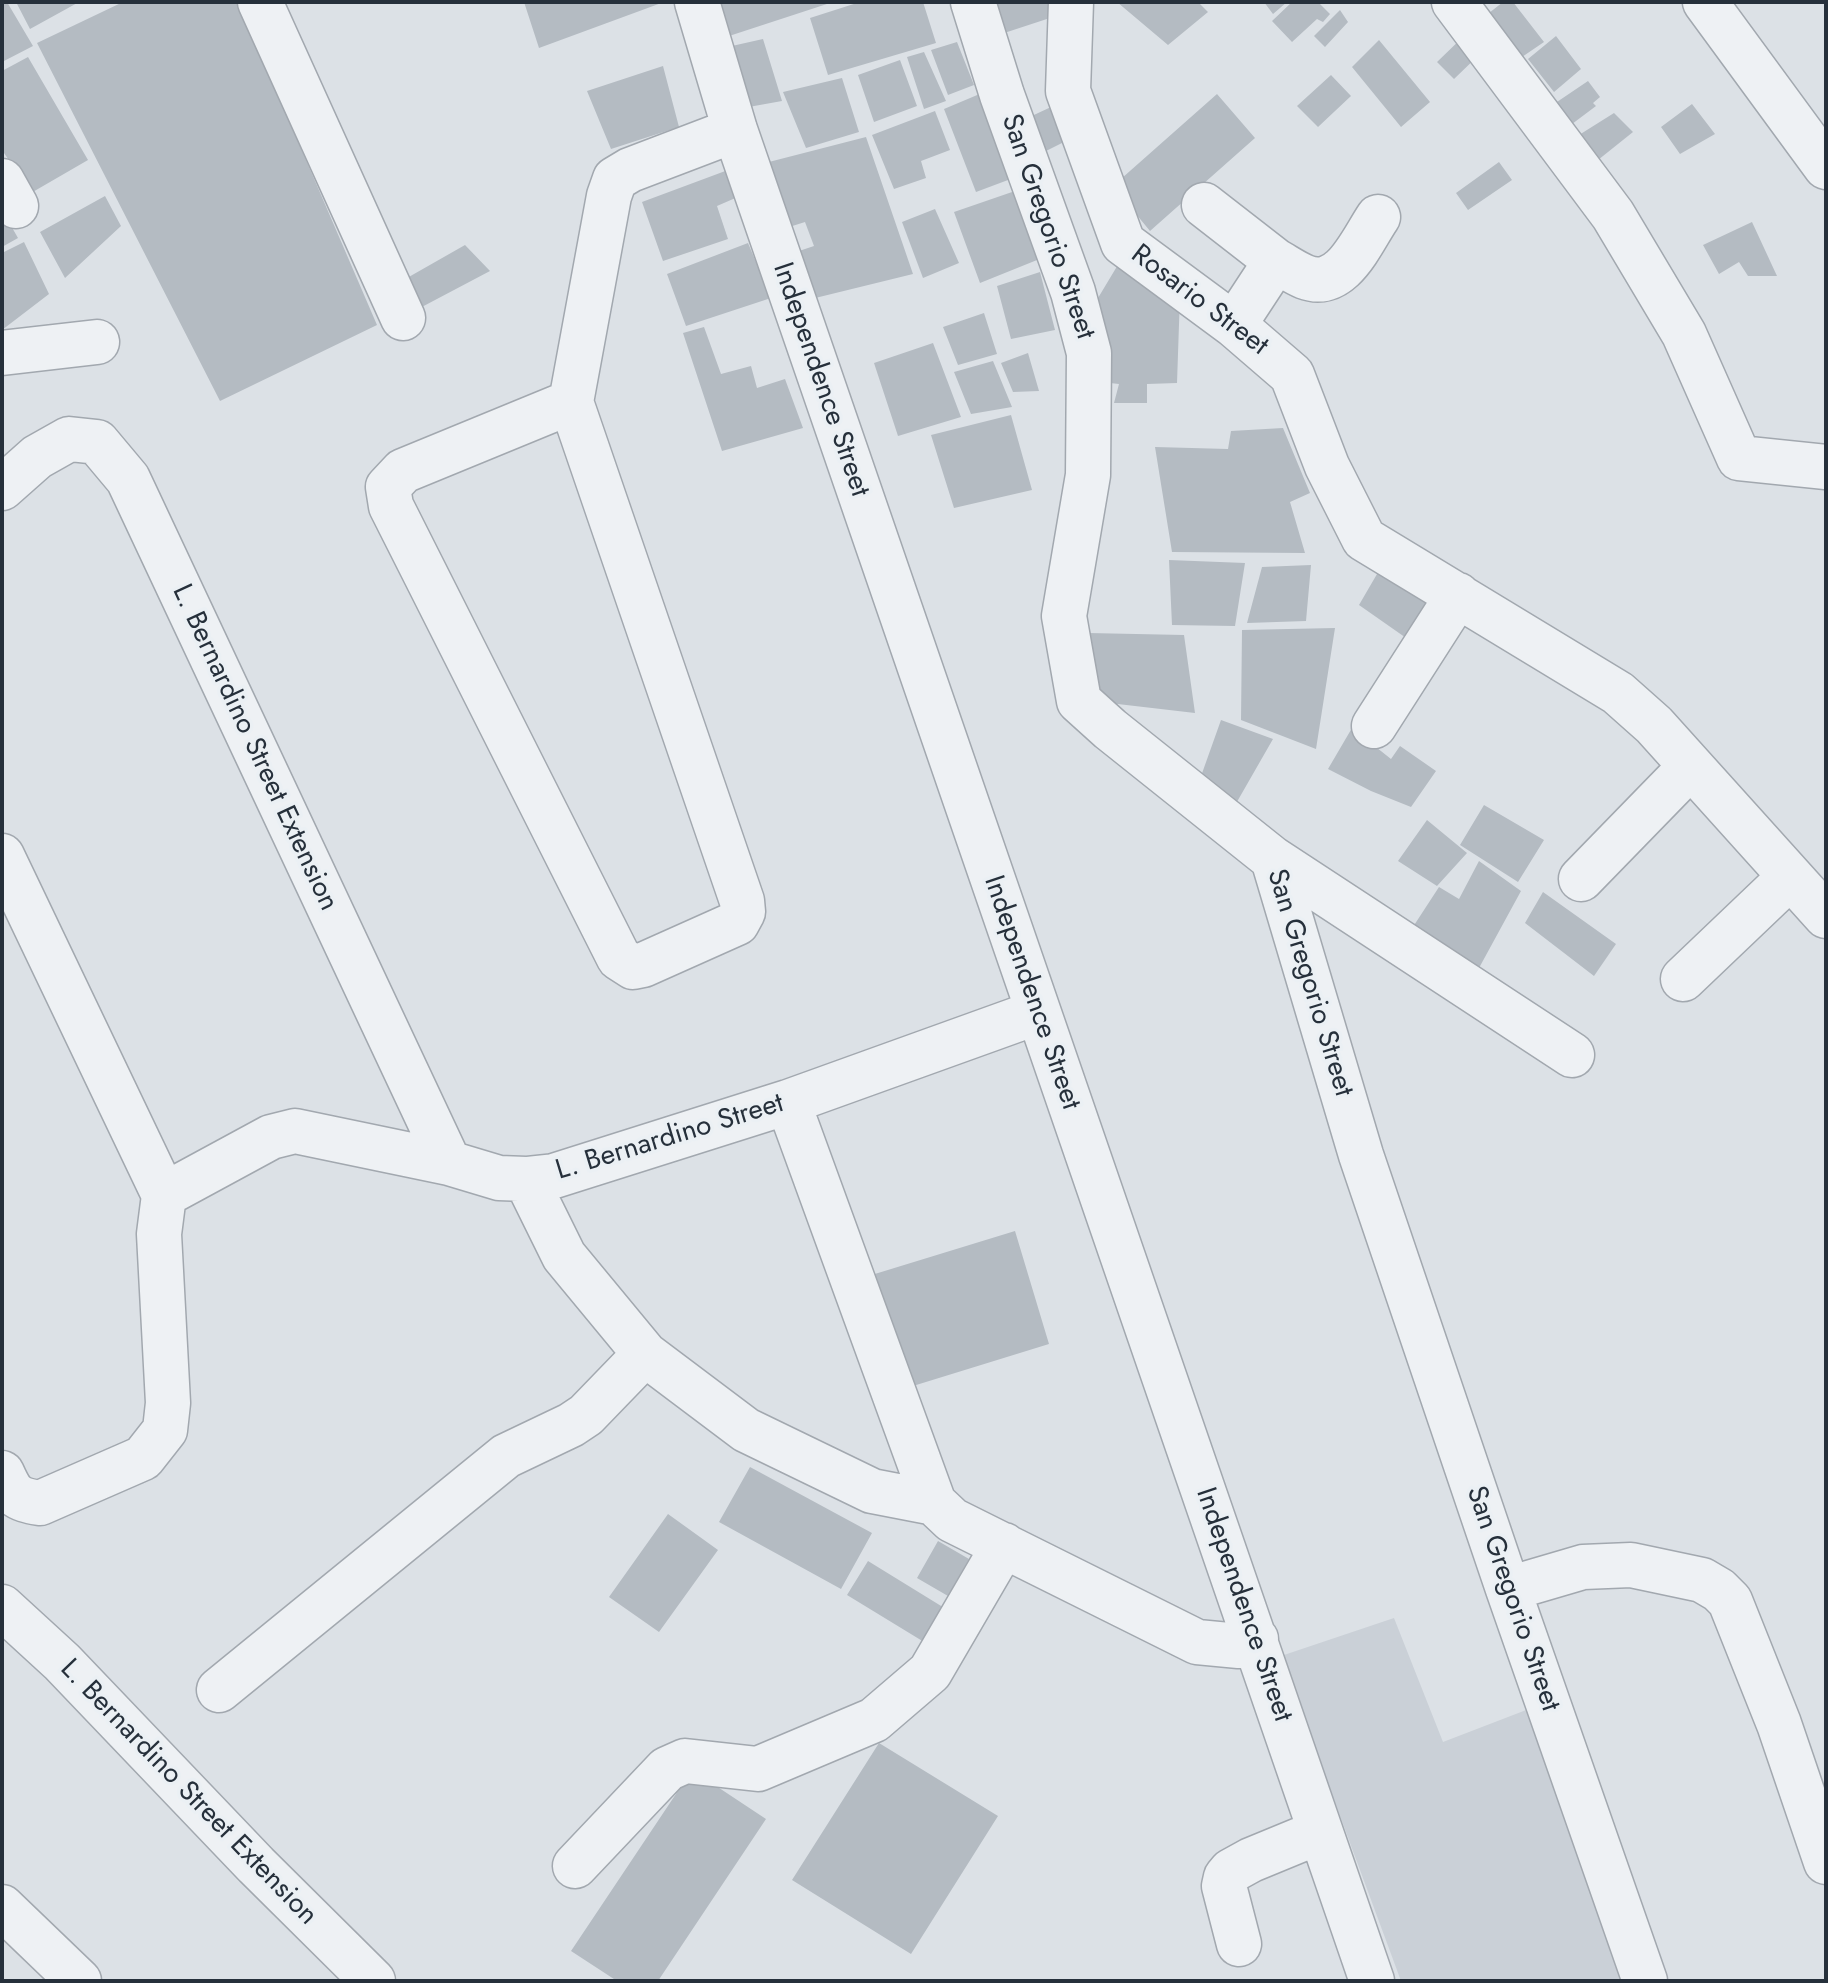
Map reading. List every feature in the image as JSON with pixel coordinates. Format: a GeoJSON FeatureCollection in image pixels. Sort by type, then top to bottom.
{"type":"FeatureCollection","features":[{"type":"Feature","properties":{"kind":"street"},"geometry":{"type":"LineString","coordinates":[[260,2],[403,318]]}},
{"type":"Feature","properties":{"kind":"street","name":"Independence Street"},"geometry":{"type":"LineString","coordinates":[[697,2],[735,130],[1372,1981]]}},
{"type":"Feature","properties":{"kind":"street","name":"San Gregorio Street"},"geometry":{"type":"LineString","coordinates":[[973,2],[1002,95],[1073,292],[1089,353],[1088,475],[1064,616],[1079,701],[1273,859],[1361,1155],[1645,1981]]}},
{"type":"Feature","properties":{"kind":"street","name":"Rosario Street"},"geometry":{"type":"LineString","coordinates":[[1071,2],[1068,91],[1123,243],[1234,325],[1292,375],[1327,466],[1364,539],[1458,595]]}},
{"type":"Feature","properties":{"kind":"street"},"geometry":{"type":"LineString","coordinates":[[1454,2],[1613,215],[1684,334],[1739,458],[1826,467]]}},
{"type":"Feature","properties":{"kind":"street"},"geometry":{"type":"LineString","coordinates":[[1705,2],[1826,167]]}},
{"type":"Feature","properties":{"kind":"street"},"geometry":{"type":"LineString","coordinates":[[571,402],[403,471],[388,487],[391,506],[619,958],[633,967],[737,923],[743,912],[739,887],[571,402],[609,196],[615,179],[630,170],[735,130]]}},
{"type":"Feature","properties":{"kind":"street"},"geometry":{"type":"LineString","coordinates":[[1204,205],[1276,261],[1305,277],[1320,280],[1334,277],[1348,262],[1378,217]]}},
{"type":"Feature","properties":{"kind":"street"},"geometry":{"type":"LineString","coordinates":[[1234,325],[1276,261]]}},
{"type":"Feature","properties":{"kind":"street"},"geometry":{"type":"LineString","coordinates":[[2,353],[97,342]]}},
{"type":"Feature","properties":{"kind":"street","name":"L. Bernardino Street Extension"},"geometry":{"type":"LineString","coordinates":[[2,488],[37,457],[69,439],[97,442],[128,479],[449,1163]]}},
{"type":"Feature","properties":{"kind":"street"},"geometry":{"type":"LineString","coordinates":[[1374,726],[1458,595],[1618,693],[1654,725],[1826,916]]}},
{"type":"Feature","properties":{"kind":"street"},"geometry":{"type":"LineString","coordinates":[[1581,879],[1691,766]]}},
{"type":"Feature","properties":{"kind":"street"},"geometry":{"type":"LineString","coordinates":[[2,856],[164,1195],[159,1234],[168,1403],[165,1430],[143,1458],[40,1503],[25,1501],[11,1493],[2,1473]]}},
{"type":"Feature","properties":{"kind":"street"},"geometry":{"type":"LineString","coordinates":[[1273,859],[1572,1055]]}},
{"type":"Feature","properties":{"kind":"street"},"geometry":{"type":"LineString","coordinates":[[1683,979],[1790,877]]}},
{"type":"Feature","properties":{"kind":"street","name":"L. Bernardino Street"},"geometry":{"type":"LineString","coordinates":[[164,1195],[271,1137],[295,1131],[449,1163],[499,1178],[554,1176],[788,1102],[1038,1012]]}},
{"type":"Feature","properties":{"kind":"street"},"geometry":{"type":"LineString","coordinates":[[788,1102],[920,1501]]}},
{"type":"Feature","properties":{"kind":"street"},"geometry":{"type":"LineString","coordinates":[[526,1179],[564,1256],[645,1354],[746,1430],[872,1491],[920,1501],[952,1520],[1197,1642],[1239,1646],[1256,1639]]}},
{"type":"Feature","properties":{"kind":"street"},"geometry":{"type":"LineString","coordinates":[[219,1690],[506,1456],[586,1415],[645,1354]]}},
{"type":"Feature","properties":{"kind":"street"},"geometry":{"type":"LineString","coordinates":[[575,1866],[667,1769],[685,1761],[758,1769],[874,1720],[930,1672],[1004,1545]]}},
{"type":"Feature","properties":{"kind":"street"},"geometry":{"type":"LineString","coordinates":[[1508,1589],[1583,1567],[1631,1565],[1702,1580],[1719,1590],[1730,1601],[1779,1724],[1826,1862]]}},
{"type":"Feature","properties":{"kind":"street","name":"L. Bernardino Street Extension"},"geometry":{"type":"LineString","coordinates":[[2,1607],[62,1662],[256,1865],[373,1981]]}},
{"type":"Feature","properties":{"kind":"street"},"geometry":{"type":"LineString","coordinates":[[1239,1944],[1224,1886],[1226,1877],[1251,1860],[1319,1832]]}},
{"type":"Feature","properties":{"kind":"street"},"geometry":{"type":"LineString","coordinates":[[2,1907],[79,1981]]}},
{"type":"Feature","properties":{"kind":"shaded area"},"geometry":{"type":"Polygon","coordinates":[[[1394,1618],[1443,1742],[1534,1707],[1634,1981],[1401,1981],[1281,1656],[1394,1618]]]}},
{"type":"Feature","properties":{"kind":"building"},"geometry":{"type":"Polygon","coordinates":[[[2,2],[7,2],[33,46],[2,62],[2,2]]]}},
{"type":"Feature","properties":{"kind":"building"},"geometry":{"type":"Polygon","coordinates":[[[16,2],[79,2],[30,29],[16,2]]]}},
{"type":"Feature","properties":{"kind":"building"},"geometry":{"type":"Polygon","coordinates":[[[123,2],[238,2],[377,325],[220,401],[37,43],[123,2]]]}},
{"type":"Feature","properties":{"kind":"building"},"geometry":{"type":"Polygon","coordinates":[[[524,2],[664,2],[539,48],[524,2]]]}},
{"type":"Feature","properties":{"kind":"building"},"geometry":{"type":"Polygon","coordinates":[[[716,2],[830,2],[830,3],[726,37],[716,2]]]}},
{"type":"Feature","properties":{"kind":"building"},"geometry":{"type":"Polygon","coordinates":[[[860,2],[923,2],[936,43],[828,75],[810,18],[860,2]]]}},
{"type":"Feature","properties":{"kind":"building"},"geometry":{"type":"Polygon","coordinates":[[[982,2],[1053,2],[1053,17],[992,37],[982,2]]]}},
{"type":"Feature","properties":{"kind":"building"},"geometry":{"type":"Polygon","coordinates":[[[1117,2],[1198,2],[1208,12],[1168,45],[1117,2]]]}},
{"type":"Feature","properties":{"kind":"building"},"geometry":{"type":"Polygon","coordinates":[[[1264,2],[1287,2],[1273,14],[1264,2]]]}},
{"type":"Feature","properties":{"kind":"building"},"geometry":{"type":"Polygon","coordinates":[[[1292,2],[1318,2],[1330,14],[1323,22],[1317,19],[1292,42],[1272,21],[1292,2]]]}},
{"type":"Feature","properties":{"kind":"building"},"geometry":{"type":"Polygon","coordinates":[[[1503,2],[1513,2],[1544,42],[1519,59],[1484,17],[1503,2]]]}},
{"type":"Feature","properties":{"kind":"building"},"geometry":{"type":"Polygon","coordinates":[[[1340,10],[1348,22],[1325,47],[1314,36],[1340,10]]]}},
{"type":"Feature","properties":{"kind":"building"},"geometry":{"type":"Polygon","coordinates":[[[1467,33],[1482,52],[1454,79],[1437,62],[1467,33]]]}},
{"type":"Feature","properties":{"kind":"building"},"geometry":{"type":"Polygon","coordinates":[[[1556,36],[1581,69],[1554,92],[1528,59],[1556,36]]]}},
{"type":"Feature","properties":{"kind":"building"},"geometry":{"type":"Polygon","coordinates":[[[763,39],[782,101],[743,108],[723,48],[763,39]]]}},
{"type":"Feature","properties":{"kind":"building"},"geometry":{"type":"Polygon","coordinates":[[[1379,40],[1430,102],[1401,127],[1352,67],[1379,40]]]}},
{"type":"Feature","properties":{"kind":"building"},"geometry":{"type":"Polygon","coordinates":[[[957,42],[974,85],[948,95],[931,50],[957,42]]]}},
{"type":"Feature","properties":{"kind":"building"},"geometry":{"type":"Polygon","coordinates":[[[924,52],[946,101],[924,109],[907,57],[924,52]]]}},
{"type":"Feature","properties":{"kind":"building"},"geometry":{"type":"Polygon","coordinates":[[[28,57],[88,160],[31,193],[2,150],[2,71],[28,57]]]}},
{"type":"Feature","properties":{"kind":"building"},"geometry":{"type":"Polygon","coordinates":[[[900,60],[917,106],[874,122],[858,75],[900,60]]]}},
{"type":"Feature","properties":{"kind":"building"},"geometry":{"type":"Polygon","coordinates":[[[663,66],[679,127],[611,149],[587,91],[663,66]]]}},
{"type":"Feature","properties":{"kind":"building"},"geometry":{"type":"Polygon","coordinates":[[[1331,75],[1351,96],[1318,127],[1297,106],[1331,75]]]}},
{"type":"Feature","properties":{"kind":"building"},"geometry":{"type":"Polygon","coordinates":[[[842,78],[859,132],[806,148],[783,92],[842,78]]]}},
{"type":"Feature","properties":{"kind":"building"},"geometry":{"type":"Polygon","coordinates":[[[1588,81],[1600,97],[1593,103],[1596,106],[1568,127],[1551,106],[1588,81]]]}},
{"type":"Feature","properties":{"kind":"building"},"geometry":{"type":"Polygon","coordinates":[[[982,93],[1016,177],[976,192],[944,109],[982,93]]]}},
{"type":"Feature","properties":{"kind":"building"},"geometry":{"type":"Polygon","coordinates":[[[1217,94],[1255,138],[1150,231],[1113,186],[1217,94]]]}},
{"type":"Feature","properties":{"kind":"building"},"geometry":{"type":"Polygon","coordinates":[[[1692,104],[1715,134],[1680,154],[1661,127],[1692,104]]]}},
{"type":"Feature","properties":{"kind":"building"},"geometry":{"type":"Polygon","coordinates":[[[1051,107],[1070,139],[1034,157],[1021,121],[1051,107]]]}},
{"type":"Feature","properties":{"kind":"building"},"geometry":{"type":"Polygon","coordinates":[[[935,111],[950,150],[921,161],[926,178],[894,189],[872,135],[935,111]]]}},
{"type":"Feature","properties":{"kind":"building"},"geometry":{"type":"Polygon","coordinates":[[[1614,113],[1633,132],[1598,160],[1579,135],[1614,113]]]}},
{"type":"Feature","properties":{"kind":"building"},"geometry":{"type":"Polygon","coordinates":[[[866,137],[913,274],[803,301],[793,253],[814,246],[805,222],[786,228],[765,163],[866,137]]]}},
{"type":"Feature","properties":{"kind":"building"},"geometry":{"type":"Polygon","coordinates":[[[1499,162],[1512,180],[1468,210],[1456,193],[1499,162]]]}},
{"type":"Feature","properties":{"kind":"building"},"geometry":{"type":"Polygon","coordinates":[[[728,170],[740,196],[717,206],[728,239],[663,261],[642,202],[728,170]]]}},
{"type":"Feature","properties":{"kind":"building"},"geometry":{"type":"Polygon","coordinates":[[[1015,191],[1042,258],[980,283],[954,212],[1015,191]]]}},
{"type":"Feature","properties":{"kind":"building"},"geometry":{"type":"Polygon","coordinates":[[[105,196],[121,226],[65,278],[40,232],[105,196]]]}},
{"type":"Feature","properties":{"kind":"building"},"geometry":{"type":"Polygon","coordinates":[[[935,209],[959,263],[923,278],[902,222],[935,209]]]}},
{"type":"Feature","properties":{"kind":"building"},"geometry":{"type":"Polygon","coordinates":[[[2,210],[18,238],[2,247],[2,210]]]}},
{"type":"Feature","properties":{"kind":"building"},"geometry":{"type":"Polygon","coordinates":[[[1752,222],[1777,276],[1748,276],[1739,262],[1719,274],[1703,245],[1752,222]]]}},
{"type":"Feature","properties":{"kind":"building"},"geometry":{"type":"Polygon","coordinates":[[[24,242],[49,294],[2,330],[2,253],[24,242]]]}},
{"type":"Feature","properties":{"kind":"building"},"geometry":{"type":"Polygon","coordinates":[[[748,243],[771,298],[686,326],[667,274],[748,243]]]}},
{"type":"Feature","properties":{"kind":"building"},"geometry":{"type":"Polygon","coordinates":[[[465,245],[490,271],[418,309],[407,278],[465,245]]]}},
{"type":"Feature","properties":{"kind":"building"},"geometry":{"type":"Polygon","coordinates":[[[1119,263],[1180,295],[1177,383],[1147,384],[1147,403],[1114,403],[1119,384],[1101,382],[1089,313],[1119,263]]]}},
{"type":"Feature","properties":{"kind":"building"},"geometry":{"type":"Polygon","coordinates":[[[1040,272],[1055,330],[1011,339],[997,286],[1040,272]]]}},
{"type":"Feature","properties":{"kind":"building"},"geometry":{"type":"Polygon","coordinates":[[[984,313],[997,354],[958,365],[943,327],[984,313]]]}},
{"type":"Feature","properties":{"kind":"building"},"geometry":{"type":"Polygon","coordinates":[[[704,327],[721,374],[751,366],[757,388],[785,379],[803,428],[722,451],[683,333],[704,327]]]}},
{"type":"Feature","properties":{"kind":"building"},"geometry":{"type":"Polygon","coordinates":[[[933,343],[961,417],[898,436],[874,363],[933,343]]]}},
{"type":"Feature","properties":{"kind":"building"},"geometry":{"type":"Polygon","coordinates":[[[1028,353],[1039,391],[1013,392],[1001,363],[1028,353]]]}},
{"type":"Feature","properties":{"kind":"building"},"geometry":{"type":"Polygon","coordinates":[[[993,361],[1012,407],[971,414],[954,372],[993,361]]]}},
{"type":"Feature","properties":{"kind":"building"},"geometry":{"type":"Polygon","coordinates":[[[1011,415],[1032,490],[954,508],[931,435],[1011,415]]]}},
{"type":"Feature","properties":{"kind":"building"},"geometry":{"type":"Polygon","coordinates":[[[1283,428],[1310,493],[1290,502],[1305,553],[1172,552],[1155,447],[1228,449],[1231,431],[1283,428]]]}},
{"type":"Feature","properties":{"kind":"building"},"geometry":{"type":"Polygon","coordinates":[[[1169,560],[1245,563],[1235,626],[1172,625],[1169,560]]]}},
{"type":"Feature","properties":{"kind":"building"},"geometry":{"type":"Polygon","coordinates":[[[1384,562],[1442,600],[1409,640],[1359,605],[1384,562]]]}},
{"type":"Feature","properties":{"kind":"building"},"geometry":{"type":"Polygon","coordinates":[[[1311,565],[1306,621],[1247,623],[1262,567],[1311,565]]]}},
{"type":"Feature","properties":{"kind":"building"},"geometry":{"type":"Polygon","coordinates":[[[1335,628],[1316,749],[1241,720],[1242,630],[1335,628]]]}},
{"type":"Feature","properties":{"kind":"building"},"geometry":{"type":"Polygon","coordinates":[[[1088,633],[1184,635],[1195,713],[1092,701],[1088,633]]]}},
{"type":"Feature","properties":{"kind":"building"},"geometry":{"type":"Polygon","coordinates":[[[1221,720],[1273,739],[1234,807],[1200,779],[1221,720]]]}},
{"type":"Feature","properties":{"kind":"building"},"geometry":{"type":"Polygon","coordinates":[[[1352,728],[1391,759],[1400,746],[1436,771],[1411,807],[1328,769],[1352,728]]]}},
{"type":"Feature","properties":{"kind":"building"},"geometry":{"type":"Polygon","coordinates":[[[1484,805],[1544,840],[1518,882],[1460,845],[1484,805]]]}},
{"type":"Feature","properties":{"kind":"building"},"geometry":{"type":"Polygon","coordinates":[[[1427,820],[1467,853],[1437,886],[1398,861],[1427,820]]]}},
{"type":"Feature","properties":{"kind":"building"},"geometry":{"type":"Polygon","coordinates":[[[1479,861],[1521,891],[1473,979],[1409,933],[1439,887],[1459,899],[1479,861]]]}},
{"type":"Feature","properties":{"kind":"building"},"geometry":{"type":"Polygon","coordinates":[[[1543,892],[1616,944],[1594,976],[1525,923],[1543,892]]]}},
{"type":"Feature","properties":{"kind":"building"},"geometry":{"type":"Polygon","coordinates":[[[1015,1231],[1049,1344],[900,1390],[865,1277],[1015,1231]]]}},
{"type":"Feature","properties":{"kind":"building"},"geometry":{"type":"Polygon","coordinates":[[[750,1467],[872,1533],[841,1589],[719,1522],[750,1467]]]}},
{"type":"Feature","properties":{"kind":"building"},"geometry":{"type":"Polygon","coordinates":[[[668,1514],[718,1550],[659,1632],[609,1597],[668,1514]]]}},
{"type":"Feature","properties":{"kind":"building"},"geometry":{"type":"Polygon","coordinates":[[[938,1541],[969,1559],[948,1596],[917,1578],[938,1541]]]}},
{"type":"Feature","properties":{"kind":"building"},"geometry":{"type":"Polygon","coordinates":[[[868,1561],[946,1609],[924,1642],[847,1595],[868,1561]]]}},
{"type":"Feature","properties":{"kind":"building"},"geometry":{"type":"Polygon","coordinates":[[[879,1743],[998,1816],[911,1954],[792,1880],[879,1743]]]}},
{"type":"Feature","properties":{"kind":"building"},"geometry":{"type":"Polygon","coordinates":[[[692,1770],[766,1819],[658,1981],[617,1981],[571,1951],[692,1770]]]}}]}
